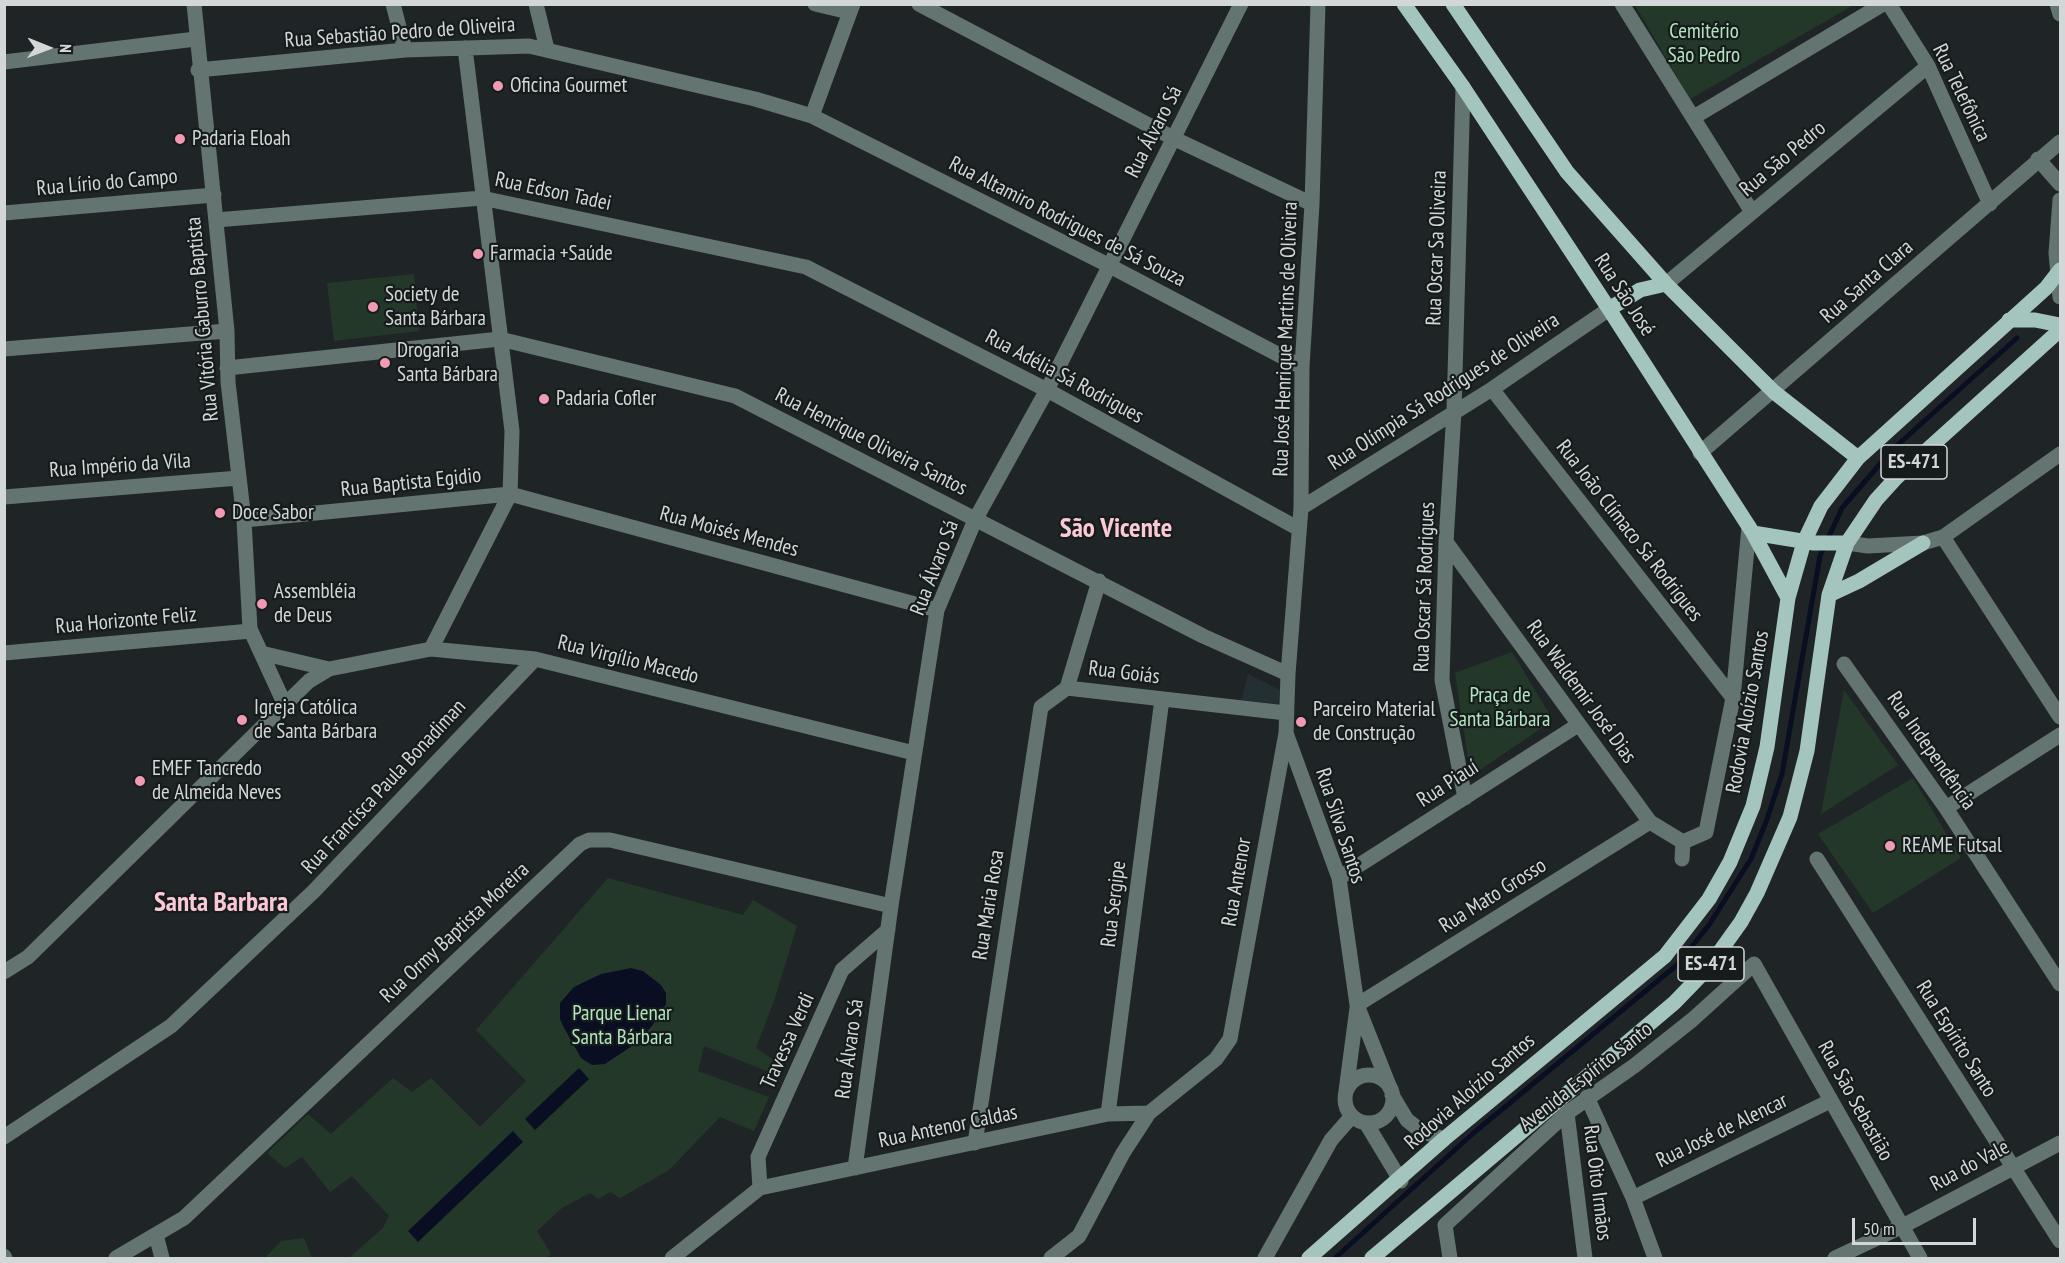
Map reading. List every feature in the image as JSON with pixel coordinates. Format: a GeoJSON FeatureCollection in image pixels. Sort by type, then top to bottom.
{"type":"FeatureCollection","features":[{"type":"Feature","properties":{"kind":"main road","name":"Rua São José"},"geometry":{"type":"LineString","coordinates":[[1404,4],[1463,87],[1609,309],[1751,530],[1788,598]]}},
{"type":"Feature","properties":{"kind":"main road","name":"Rua São José"},"geometry":{"type":"LineString","coordinates":[[1453,4],[1567,172],[1666,284],[1774,392],[1858,458]]}},
{"type":"Feature","properties":{"kind":"main road","name":"Rodovia Aloízio Santos"},"geometry":{"type":"LineString","coordinates":[[1309,1258],[1401,1181],[1444,1139],[1665,956],[1709,900],[1730,862],[1753,806],[1767,747],[1788,598],[1821,506],[1858,458],[2046,288],[2059,272]]}},
{"type":"Feature","properties":{"kind":"main road"},"geometry":{"type":"LineString","coordinates":[[1609,309],[1640,290],[1666,284]]}},
{"type":"Feature","properties":{"kind":"main road"},"geometry":{"type":"LineString","coordinates":[[2009,320],[2035,320],[2061,327]]}},
{"type":"Feature","properties":{"kind":"main road","name":"ES-471"},"geometry":{"type":"LineString","coordinates":[[1372,1258],[1674,1004],[1708,968],[1741,922],[1771,864],[1790,817],[1807,751],[1829,595],[1842,543],[1896,478],[2061,327]]}},
{"type":"Feature","properties":{"kind":"main road"},"geometry":{"type":"LineString","coordinates":[[1751,530],[1809,543],[1842,543]]}},
{"type":"Feature","properties":{"kind":"main road"},"geometry":{"type":"LineString","coordinates":[[1829,595],[1859,582],[1923,543]]}},
{"type":"Feature","properties":{"kind":"street","name":"Rua Vitória Gaburro Baptista"},"geometry":{"type":"LineString","coordinates":[[194,4],[198,70],[214,195],[227,331],[227,368],[244,520],[250,631]]}},
{"type":"Feature","properties":{"kind":"street"},"geometry":{"type":"LineString","coordinates":[[393,4],[405,50]]}},
{"type":"Feature","properties":{"kind":"street"},"geometry":{"type":"LineString","coordinates":[[536,4],[548,49]]}},
{"type":"Feature","properties":{"kind":"street"},"geometry":{"type":"LineString","coordinates":[[812,116],[851,8],[815,4]]}},
{"type":"Feature","properties":{"kind":"street"},"geometry":{"type":"LineString","coordinates":[[919,4],[1175,139],[1312,204]]}},
{"type":"Feature","properties":{"kind":"street","name":"Rua José Henrique Martins de Oliveira"},"geometry":{"type":"LineString","coordinates":[[1287,674],[1301,508],[1302,367],[1312,204],[1318,4]]}},
{"type":"Feature","properties":{"kind":"street"},"geometry":{"type":"LineString","coordinates":[[1622,4],[1752,212]]}},
{"type":"Feature","properties":{"kind":"street"},"geometry":{"type":"LineString","coordinates":[[1694,117],[1883,4]]}},
{"type":"Feature","properties":{"kind":"street","name":"Rua Telefônica"},"geometry":{"type":"LineString","coordinates":[[1889,4],[1928,66],[1990,204]]}},
{"type":"Feature","properties":{"kind":"street"},"geometry":{"type":"LineString","coordinates":[[2057,4],[2061,14]]}},
{"type":"Feature","properties":{"kind":"street","name":"Rua Álvaro Sá"},"geometry":{"type":"LineString","coordinates":[[855,1168],[891,906],[937,610],[975,520],[1047,390],[1108,265],[1175,139],[1237,6]]}},
{"type":"Feature","properties":{"kind":"street"},"geometry":{"type":"LineString","coordinates":[[4,62],[196,39]]}},
{"type":"Feature","properties":{"kind":"street","name":"Rua Sebastião Pedro de Oliveira"},"geometry":{"type":"LineString","coordinates":[[198,70],[405,50],[529,46],[755,99],[812,116]]}},
{"type":"Feature","properties":{"kind":"street"},"geometry":{"type":"LineString","coordinates":[[431,649],[510,494],[512,431],[465,48]]}},
{"type":"Feature","properties":{"kind":"street","name":"Rua São Pedro"},"geometry":{"type":"LineString","coordinates":[[1666,284],[1928,66]]}},
{"type":"Feature","properties":{"kind":"street","name":"Rua Oscar Sa Oliveira"},"geometry":{"type":"LineString","coordinates":[[1454,411],[1463,87]]}},
{"type":"Feature","properties":{"kind":"street","name":"Rua Altamiro Rodrigues de Sá Souza"},"geometry":{"type":"LineString","coordinates":[[812,116],[1108,265],[1302,367]]}},
{"type":"Feature","properties":{"kind":"street","name":"Rua Santa Clara"},"geometry":{"type":"LineString","coordinates":[[1700,453],[1761,400],[1774,392],[1990,204],[2038,159],[2061,142]]}},
{"type":"Feature","properties":{"kind":"street"},"geometry":{"type":"LineString","coordinates":[[2038,159],[2061,184]]}},
{"type":"Feature","properties":{"kind":"street","name":"Rua Lírio do Campo"},"geometry":{"type":"LineString","coordinates":[[4,213],[214,195]]}},
{"type":"Feature","properties":{"kind":"street","name":"Rua Edson Tadei"},"geometry":{"type":"LineString","coordinates":[[216,220],[482,198],[807,267]]}},
{"type":"Feature","properties":{"kind":"street"},"geometry":{"type":"LineString","coordinates":[[2061,200],[2057,235],[2061,297]]}},
{"type":"Feature","properties":{"kind":"street","name":"Rua Adélia Sá Rodrigues"},"geometry":{"type":"LineString","coordinates":[[807,267],[1047,390],[1299,529]]}},
{"type":"Feature","properties":{"kind":"street","name":"Rua Olímpia Sá Rodrigues de Oliveira"},"geometry":{"type":"LineString","coordinates":[[1301,508],[1492,389],[1609,309]]}},
{"type":"Feature","properties":{"kind":"street"},"geometry":{"type":"LineString","coordinates":[[4,349],[227,331]]}},
{"type":"Feature","properties":{"kind":"street","name":"Rua Henrique Oliveira Santos"},"geometry":{"type":"LineString","coordinates":[[227,368],[500,339],[735,396],[1203,636],[1287,674]]}},
{"type":"Feature","properties":{"kind":"street","name":"Rua João Clímaco Sá Rodrigues"},"geometry":{"type":"LineString","coordinates":[[1492,389],[1734,698]]}},
{"type":"Feature","properties":{"kind":"street","name":"Rua Oscar Sá Rodrigues"},"geometry":{"type":"LineString","coordinates":[[1454,411],[1446,542],[1442,680],[1465,798]]}},
{"type":"Feature","properties":{"kind":"street"},"geometry":{"type":"LineString","coordinates":[[1842,543],[1868,546],[1923,543],[1944,537],[2061,454]]}},
{"type":"Feature","properties":{"kind":"street","name":"Rua Império da Vila"},"geometry":{"type":"LineString","coordinates":[[4,496],[239,478]]}},
{"type":"Feature","properties":{"kind":"street","name":"Rua Baptista Egidio"},"geometry":{"type":"LineString","coordinates":[[244,520],[510,494]]}},
{"type":"Feature","properties":{"kind":"street","name":"Rua Moisés Mendes"},"geometry":{"type":"LineString","coordinates":[[510,494],[937,610]]}},
{"type":"Feature","properties":{"kind":"street"},"geometry":{"type":"LineString","coordinates":[[1682,859],[1683,842],[1706,832],[1734,698],[1751,530]]}},
{"type":"Feature","properties":{"kind":"street"},"geometry":{"type":"LineString","coordinates":[[1944,537],[2061,717]]}},
{"type":"Feature","properties":{"kind":"street","name":"Rua Waldemir José Dias"},"geometry":{"type":"LineString","coordinates":[[1446,542],[1650,822],[1683,842]]}},
{"type":"Feature","properties":{"kind":"street","name":"Rua Goiás"},"geometry":{"type":"LineString","coordinates":[[1099,581],[1068,688],[1286,713]]}},
{"type":"Feature","properties":{"kind":"street"},"geometry":{"type":"LineString","coordinates":[[250,631],[285,705]]}},
{"type":"Feature","properties":{"kind":"street","name":"Rua Horizonte Feliz"},"geometry":{"type":"LineString","coordinates":[[4,653],[250,631]]}},
{"type":"Feature","properties":{"kind":"street","name":"Rua Virgílio Macedo"},"geometry":{"type":"LineString","coordinates":[[4,972],[28,957],[309,681],[329,669],[431,649],[535,658],[914,753]]}},
{"type":"Feature","properties":{"kind":"street","name":"Rua Virgílio Macedo"},"geometry":{"type":"LineString","coordinates":[[261,653],[329,669]]}},
{"type":"Feature","properties":{"kind":"street","name":"Rua Francisca Paula Bonadiman"},"geometry":{"type":"LineString","coordinates":[[4,1137],[171,1026],[314,891],[535,658]]}},
{"type":"Feature","properties":{"kind":"street","name":"Rua Independência"},"geometry":{"type":"LineString","coordinates":[[1844,664],[1946,808],[2060,981]]}},
{"type":"Feature","properties":{"kind":"street"},"geometry":{"type":"LineString","coordinates":[[1286,733],[1287,674]]}},
{"type":"Feature","properties":{"kind":"street","name":"Rua Maria Rosa"},"geometry":{"type":"LineString","coordinates":[[975,1143],[1041,707],[1068,688]]}},
{"type":"Feature","properties":{"kind":"street","name":"Rua Sergipe"},"geometry":{"type":"LineString","coordinates":[[1108,1114],[1162,699]]}},
{"type":"Feature","properties":{"kind":"street","name":"Rua Piauí"},"geometry":{"type":"LineString","coordinates":[[1339,878],[1578,725]]}},
{"type":"Feature","properties":{"kind":"street","name":"Rua Silva Santos"},"geometry":{"type":"LineString","coordinates":[[1286,733],[1339,878],[1358,1005],[1371,1044],[1391,1092],[1407,1120],[1420,1131],[1444,1139]]}},
{"type":"Feature","properties":{"kind":"street","name":"Rua Antenor"},"geometry":{"type":"LineString","coordinates":[[1149,1113],[1216,1059],[1230,1039],[1286,733]]}},
{"type":"Feature","properties":{"kind":"street"},"geometry":{"type":"LineString","coordinates":[[1946,808],[2061,735]]}},
{"type":"Feature","properties":{"kind":"street","name":"Rua Mato Grosso"},"geometry":{"type":"LineString","coordinates":[[1358,1005],[1650,822]]}},
{"type":"Feature","properties":{"kind":"street","name":"Rua Ormy Baptista Moreira"},"geometry":{"type":"LineString","coordinates":[[116,1258],[184,1218],[580,844],[589,840],[610,840],[891,906]]}},
{"type":"Feature","properties":{"kind":"street","name":"Rua Espírito Santo"},"geometry":{"type":"LineString","coordinates":[[1817,859],[2061,1241]]}},
{"type":"Feature","properties":{"kind":"street","name":"Travessa Verdi"},"geometry":{"type":"LineString","coordinates":[[760,1188],[758,1157],[842,970],[888,930]]}},
{"type":"Feature","properties":{"kind":"street","name":"Avenida Espírito Santo"},"geometry":{"type":"LineString","coordinates":[[1449,1258],[1445,1225],[1567,1113],[1634,1066],[1692,1020],[1754,964]]}},
{"type":"Feature","properties":{"kind":"street","name":"Rua São Sebastião"},"geometry":{"type":"LineString","coordinates":[[1754,964],[1920,1258]]}},
{"type":"Feature","properties":{"kind":"street","name":"Rua Silva Santos"},"geometry":{"type":"LineString","coordinates":[[1345,1094],[1358,1005]]}},
{"type":"Feature","properties":{"kind":"street"},"geometry":{"type":"LineString","coordinates":[[1366,1075],[1380,1078],[1391,1092],[1390,1110],[1386,1116],[1374,1123],[1366,1123],[1352,1116],[1347,1110],[1345,1094],[1352,1081],[1366,1075]]}},
{"type":"Feature","properties":{"kind":"street"},"geometry":{"type":"LineString","coordinates":[[1587,1097],[1633,1198],[1655,1258]]}},
{"type":"Feature","properties":{"kind":"street","name":"Rua José de Alencar"},"geometry":{"type":"LineString","coordinates":[[1633,1198],[1830,1101]]}},
{"type":"Feature","properties":{"kind":"street"},"geometry":{"type":"LineString","coordinates":[[1052,1258],[1079,1236],[1123,1153],[1149,1113]]}},
{"type":"Feature","properties":{"kind":"street","name":"Rua Antenor Caldas"},"geometry":{"type":"LineString","coordinates":[[672,1258],[760,1188],[1108,1114],[1149,1113]]}},
{"type":"Feature","properties":{"kind":"street","name":"Rua Oito Irmãos"},"geometry":{"type":"LineString","coordinates":[[1567,1113],[1585,1258]]}},
{"type":"Feature","properties":{"kind":"street"},"geometry":{"type":"LineString","coordinates":[[1265,1258],[1331,1140],[1352,1116]]}},
{"type":"Feature","properties":{"kind":"street"},"geometry":{"type":"LineString","coordinates":[[1366,1123],[1401,1181]]}},
{"type":"Feature","properties":{"kind":"street","name":"Rua do Vale"},"geometry":{"type":"LineString","coordinates":[[1836,1258],[1901,1227],[2061,1143]]}},
{"type":"Feature","properties":{"kind":"street"},"geometry":{"type":"LineString","coordinates":[[156,1235],[162,1258]]}},
{"type":"Feature","properties":{"kind":"shaded area","name":"Parceiro Material de Construção"},"geometry":{"type":"Polygon","coordinates":[[[1248,674],[1280,690],[1278,704],[1241,700],[1248,674]]]}},
{"type":"Feature","properties":{"kind":"green space","name":"Cemitério São Pedro"},"geometry":{"type":"Polygon","coordinates":[[[1635,5],[1854,5],[1690,99],[1635,5]]]}},
{"type":"Feature","properties":{"kind":"green space","name":"Society de Santa Bárbara"},"geometry":{"type":"Polygon","coordinates":[[[414,274],[419,331],[334,341],[327,283],[414,274]]]}},
{"type":"Feature","properties":{"kind":"green space","name":"Praça de Santa Bárbara"},"geometry":{"type":"Polygon","coordinates":[[[1512,652],[1550,715],[1549,723],[1474,774],[1470,771],[1455,673],[1512,652]]]}},
{"type":"Feature","properties":{"kind":"green space"},"geometry":{"type":"Polygon","coordinates":[[[1844,690],[1898,765],[1821,814],[1844,690]]]}},
{"type":"Feature","properties":{"kind":"green space","name":"REAME Futsal"},"geometry":{"type":"Polygon","coordinates":[[[1913,778],[1961,858],[1873,913],[1818,834],[1913,778]]]}},
{"type":"Feature","properties":{"kind":"green space","name":"Parque Lienar Santa Bárbara"},"geometry":{"type":"Polygon","coordinates":[[[608,878],[743,915],[753,900],[797,926],[775,998],[756,1048],[778,1063],[774,1074],[704,1046],[698,1071],[769,1097],[754,1131],[720,1117],[669,1170],[620,1198],[610,1192],[598,1199],[590,1193],[562,1208],[537,1231],[551,1254],[546,1258],[349,1258],[383,1228],[389,1216],[352,1176],[330,1192],[302,1157],[285,1168],[267,1153],[308,1114],[331,1134],[393,1078],[412,1092],[431,1078],[480,1127],[526,1081],[476,1030],[608,878]]]}},
{"type":"Feature","properties":{"kind":"green space"},"geometry":{"type":"Polygon","coordinates":[[[304,1238],[312,1258],[265,1258],[281,1241],[304,1238]]]}},
{"type":"Feature","properties":{"kind":"water"},"geometry":{"type":"Polygon","coordinates":[[[631,968],[643,971],[661,985],[666,993],[666,1004],[652,1026],[635,1044],[605,1064],[592,1065],[581,1058],[563,1026],[560,1019],[560,1003],[574,987],[601,974],[631,968]]]}},
{"type":"Feature","properties":{"kind":"water"},"geometry":{"type":"Polygon","coordinates":[[[579,1068],[589,1079],[535,1130],[525,1119],[579,1068]]]}},
{"type":"Feature","properties":{"kind":"water"},"geometry":{"type":"Polygon","coordinates":[[[513,1131],[523,1142],[418,1242],[408,1231],[513,1131]]]}},
{"type":"Feature","properties":{"kind":"waterway"},"geometry":{"type":"LineString","coordinates":[[1335,1258],[1477,1130],[1677,965],[1709,925],[1751,859],[1782,774],[1820,556],[1842,508],[1893,449],[2017,338]]}},
{"type":"Feature","properties":{"kind":"place","name":"Oficina Gourmet"},"geometry":{"type":"Point","coordinates":[498,86]}},
{"type":"Feature","properties":{"kind":"place","name":"Padaria Eloah"},"geometry":{"type":"Point","coordinates":[180,139]}},
{"type":"Feature","properties":{"kind":"place","name":"Farmacia +Saúde"},"geometry":{"type":"Point","coordinates":[478,254]}},
{"type":"Feature","properties":{"kind":"place","name":"Society de Santa Bárbara"},"geometry":{"type":"Point","coordinates":[373,307]}},
{"type":"Feature","properties":{"kind":"place","name":"Drogaria Santa Bárbara"},"geometry":{"type":"Point","coordinates":[385,363]}},
{"type":"Feature","properties":{"kind":"place","name":"Padaria Cofler"},"geometry":{"type":"Point","coordinates":[544,399]}},
{"type":"Feature","properties":{"kind":"place","name":"Doce Sabor"},"geometry":{"type":"Point","coordinates":[220,513]}},
{"type":"Feature","properties":{"kind":"place","name":"Assembléia de Deus"},"geometry":{"type":"Point","coordinates":[262,604]}},
{"type":"Feature","properties":{"kind":"place","name":"Igreja Católica de Santa Bárbara"},"geometry":{"type":"Point","coordinates":[242,720]}},
{"type":"Feature","properties":{"kind":"place","name":"Parceiro Material de Construção"},"geometry":{"type":"Point","coordinates":[1301,722]}},
{"type":"Feature","properties":{"kind":"place","name":"EMEF Tancredo de Almeida Neves"},"geometry":{"type":"Point","coordinates":[140,781]}},
{"type":"Feature","properties":{"kind":"place","name":"REAME Futsal"},"geometry":{"type":"Point","coordinates":[1890,846]}},
{"type":"Feature","properties":{"kind":"district","name":"São Vicente"},"geometry":{"type":"Point","coordinates":[1116,529]}},
{"type":"Feature","properties":{"kind":"district","name":"Santa Barbara"},"geometry":{"type":"Point","coordinates":[221,903]}}]}
